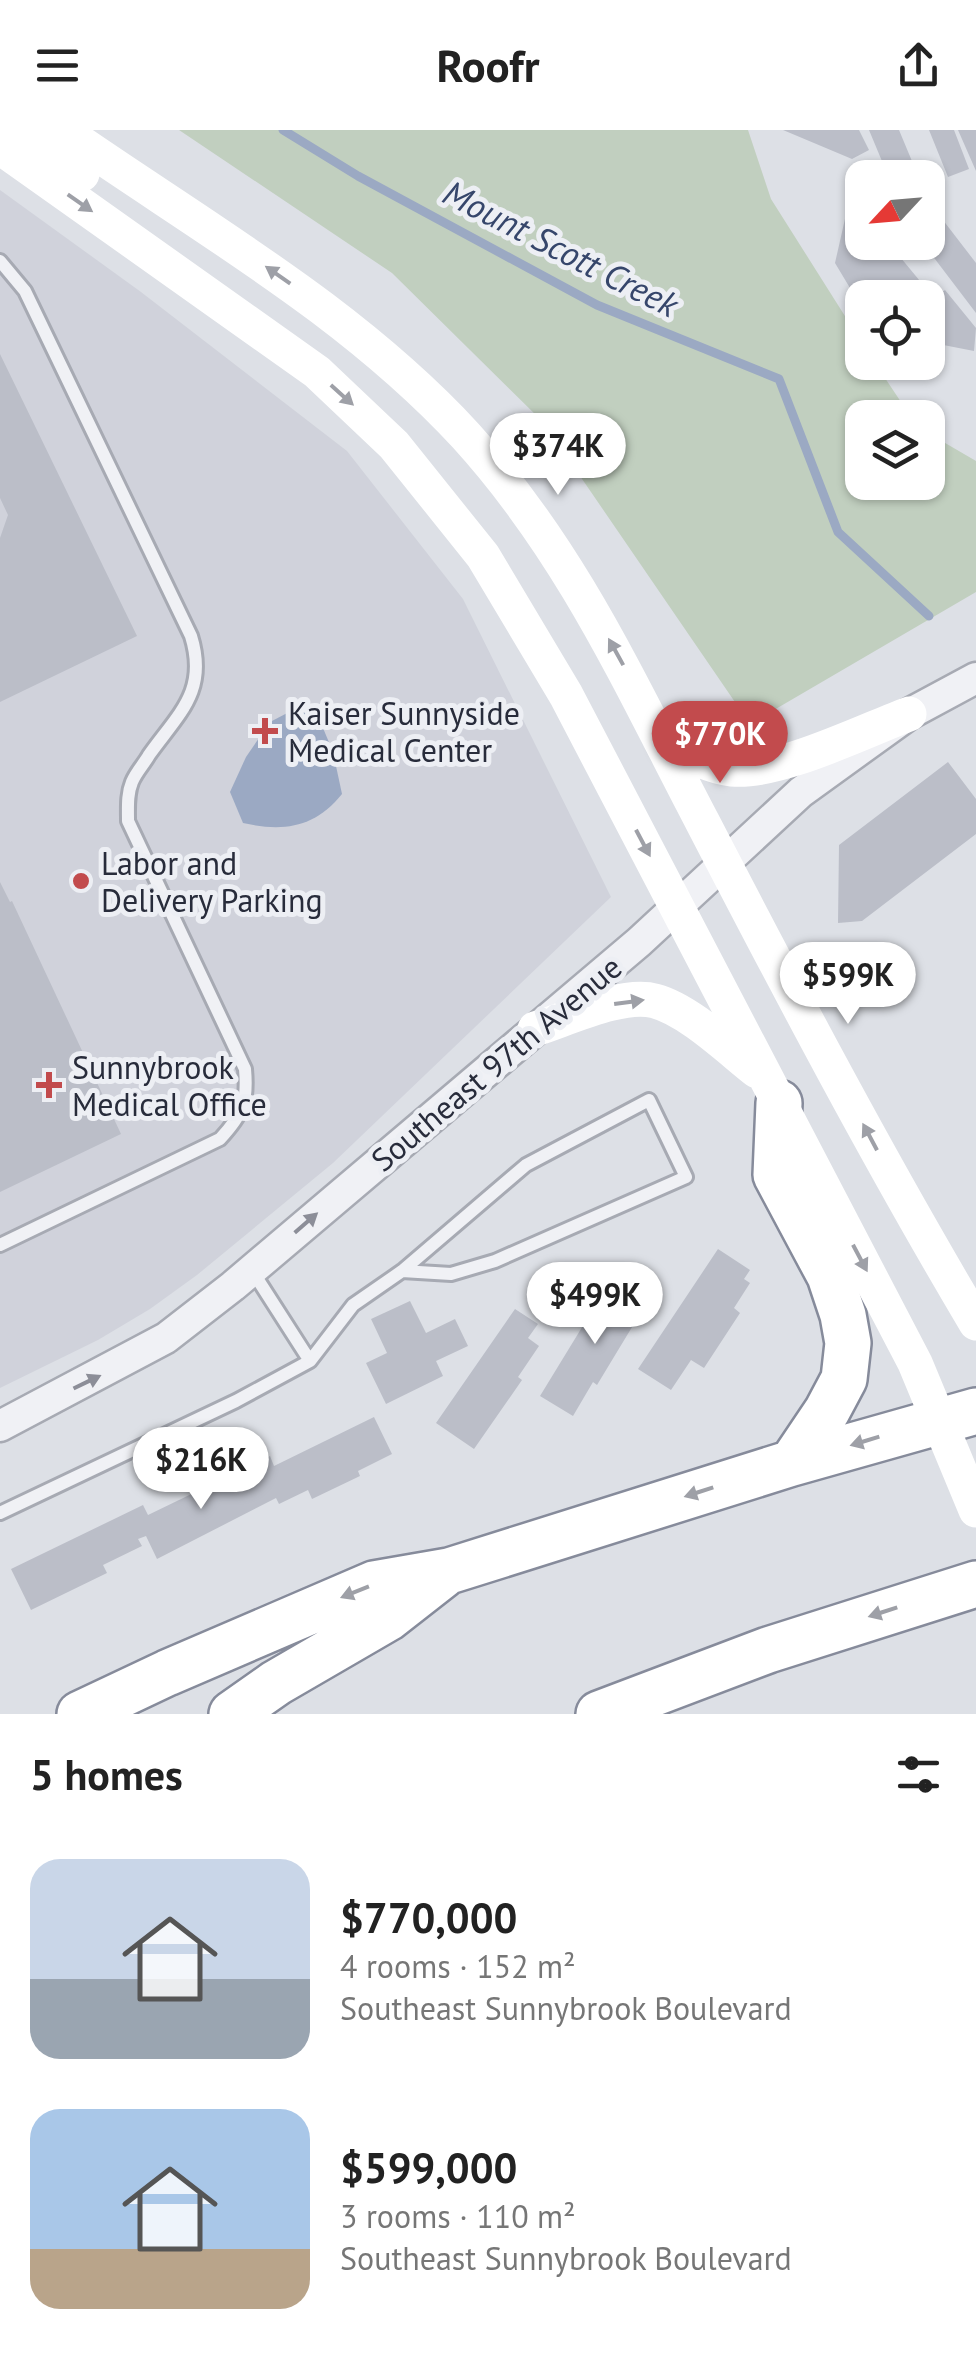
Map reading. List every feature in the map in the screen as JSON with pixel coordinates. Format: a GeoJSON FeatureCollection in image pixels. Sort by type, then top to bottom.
{"type":"FeatureCollection","features":[{"type":"Feature","properties":{"kind":"highway"},"geometry":{"type":"LineString","coordinates":[[772,1090],[776,1175],[830,1276],[848,1343],[840,1388],[792,1463]]}},
{"type":"Feature","properties":{"kind":"highway"},"geometry":{"type":"LineString","coordinates":[[80,1714],[167,1672],[374,1584],[449,1571],[792,1463],[958,1416]]}},
{"type":"Feature","properties":{"kind":"highway"},"geometry":{"type":"LineString","coordinates":[[232,1714],[276,1683],[388,1618],[449,1571]]}},
{"type":"Feature","properties":{"kind":"highway"},"geometry":{"type":"LineString","coordinates":[[598,1714],[768,1650],[976,1584]]}},
{"type":"Feature","properties":{"kind":"main road"},"geometry":{"type":"LineString","coordinates":[[19,130],[117,197],[176,206]]}},
{"type":"Feature","properties":{"kind":"main road"},"geometry":{"type":"LineString","coordinates":[[62,130],[357,332],[466,437],[525,508],[570,571],[620,659],[916,1222],[976,1324]]}},
{"type":"Feature","properties":{"kind":"main road"},"geometry":{"type":"LineString","coordinates":[[0,147],[279,344],[346,398],[394,445],[482,556],[566,695],[915,1363],[958,1416],[973,1503]]}},
{"type":"Feature","properties":{"kind":"main road"},"geometry":{"type":"LineString","coordinates":[[660,740],[716,765],[751,768],[790,759],[909,714]]}},
{"type":"Feature","properties":{"kind":"main road"},"geometry":{"type":"LineString","coordinates":[[536,1029],[608,1005],[654,1000],[694,1022],[772,1090]]}},
{"type":"Feature","properties":{"kind":"street","name":"Southeast 97th Avenue"},"geometry":{"type":"LineString","coordinates":[[0,1426],[166,1338],[536,1029],[801,792],[909,714],[971,681]]}},
{"type":"Feature","properties":{"kind":"lane"},"geometry":{"type":"LineString","coordinates":[[0,261],[25,291],[198,658],[196,684],[188,704],[133,779],[128,821],[245,1069],[248,1096],[236,1121],[220,1138],[0,1244]]}},
{"type":"Feature","properties":{"kind":"lane"},"geometry":{"type":"LineString","coordinates":[[0,1513],[236,1401],[310,1361],[353,1305],[402,1271],[526,1165],[649,1100],[686,1177],[495,1260],[451,1274],[402,1271]]}},
{"type":"Feature","properties":{"kind":"lane"},"geometry":{"type":"LineString","coordinates":[[252,1270],[310,1361]]}},
{"type":"Feature","properties":{"kind":"shaded area","name":"Kaiser Sunnyside Medical Center"},"geometry":{"type":"Polygon","coordinates":[[[0,190],[141,292],[347,451],[463,599],[611,897],[333,1163],[197,1275],[98,1340],[0,1388],[0,190]]]}},
{"type":"Feature","properties":{"kind":"green space"},"geometry":{"type":"Polygon","coordinates":[[[179,130],[748,130],[771,199],[845,316],[845,380],[886,380],[900,400],[845,400],[845,500],[945,500],[945,443],[976,461],[976,592],[750,724],[543,422],[392,273],[179,130]]]}},
{"type":"Feature","properties":{"kind":"water"},"geometry":{"type":"Polygon","coordinates":[[[293,710],[318,716],[333,752],[342,794],[321,814],[297,825],[243,823],[230,792],[246,757],[270,722],[293,710]]]}},
{"type":"Feature","properties":{"kind":"building"},"geometry":{"type":"Polygon","coordinates":[[[783,130],[859,130],[869,150],[852,159],[783,130]]]}},
{"type":"Feature","properties":{"kind":"building"},"geometry":{"type":"Polygon","coordinates":[[[869,130],[899,130],[912,160],[882,160],[869,130]]]}},
{"type":"Feature","properties":{"kind":"building"},"geometry":{"type":"Polygon","coordinates":[[[929,130],[954,130],[969,169],[948,177],[945,160],[941,160],[929,130]]]}},
{"type":"Feature","properties":{"kind":"building"},"geometry":{"type":"Polygon","coordinates":[[[958,130],[976,130],[976,171],[958,130]]]}},
{"type":"Feature","properties":{"kind":"building"},"geometry":{"type":"Polygon","coordinates":[[[845,219],[845,260],[903,260],[919,280],[845,280],[835,263],[845,219]]]}},
{"type":"Feature","properties":{"kind":"building"},"geometry":{"type":"Polygon","coordinates":[[[945,223],[976,263],[976,313],[936,260],[945,260],[945,223]]]}},
{"type":"Feature","properties":{"kind":"building"},"geometry":{"type":"Polygon","coordinates":[[[945,290],[976,328],[974,351],[945,345],[945,290]]]}},
{"type":"Feature","properties":{"kind":"building"},"geometry":{"type":"Polygon","coordinates":[[[0,354],[137,636],[0,702],[0,538],[8,515],[0,498],[0,354]]]}},
{"type":"Feature","properties":{"kind":"building"},"geometry":{"type":"Polygon","coordinates":[[[948,762],[976,799],[976,834],[862,921],[838,923],[839,845],[948,762]]]}},
{"type":"Feature","properties":{"kind":"building","name":"Sunnybrook Medical Office"},"geometry":{"type":"Polygon","coordinates":[[[0,882],[121,1134],[0,1192],[0,882]]]}},
{"type":"Feature","properties":{"kind":"building"},"geometry":{"type":"Polygon","coordinates":[[[718,1249],[750,1270],[744,1279],[750,1283],[734,1308],[740,1313],[704,1368],[691,1360],[671,1390],[638,1369],[718,1249]]]}},
{"type":"Feature","properties":{"kind":"building"},"geometry":{"type":"Polygon","coordinates":[[[617,1279],[649,1299],[597,1385],[593,1382],[573,1416],[540,1396],[606,1288],[610,1290],[617,1279]]]}},
{"type":"Feature","properties":{"kind":"building"},"geometry":{"type":"Polygon","coordinates":[[[410,1301],[426,1333],[455,1319],[468,1346],[436,1361],[443,1376],[386,1404],[366,1363],[387,1353],[371,1319],[410,1301]]]}},
{"type":"Feature","properties":{"kind":"building"},"geometry":{"type":"Polygon","coordinates":[[[515,1309],[538,1324],[528,1338],[539,1346],[518,1377],[522,1380],[474,1449],[436,1423],[515,1309]]]}},
{"type":"Feature","properties":{"kind":"building"},"geometry":{"type":"Polygon","coordinates":[[[374,1417],[392,1454],[358,1471],[360,1476],[312,1499],[308,1490],[279,1504],[276,1498],[157,1559],[146,1536],[138,1539],[142,1546],[103,1565],[107,1573],[31,1610],[11,1569],[143,1505],[148,1515],[270,1456],[274,1466],[374,1417]]]}},
{"type":"Feature","properties":{"kind":"waterway","name":"Mount Scott Creek"},"geometry":{"type":"LineString","coordinates":[[283,130],[358,176],[597,305],[779,379],[838,532],[929,616]]}},
{"type":"Feature","properties":{"kind":"place","name":"Kaiser Sunnyside Medical Center"},"geometry":{"type":"Point","coordinates":[265,731]}},
{"type":"Feature","properties":{"kind":"place","name":"Labor and Delivery Parking"},"geometry":{"type":"Point","coordinates":[81,881]}},
{"type":"Feature","properties":{"kind":"place","name":"Sunnybrook Medical Office"},"geometry":{"type":"Point","coordinates":[49,1085]}}]}
